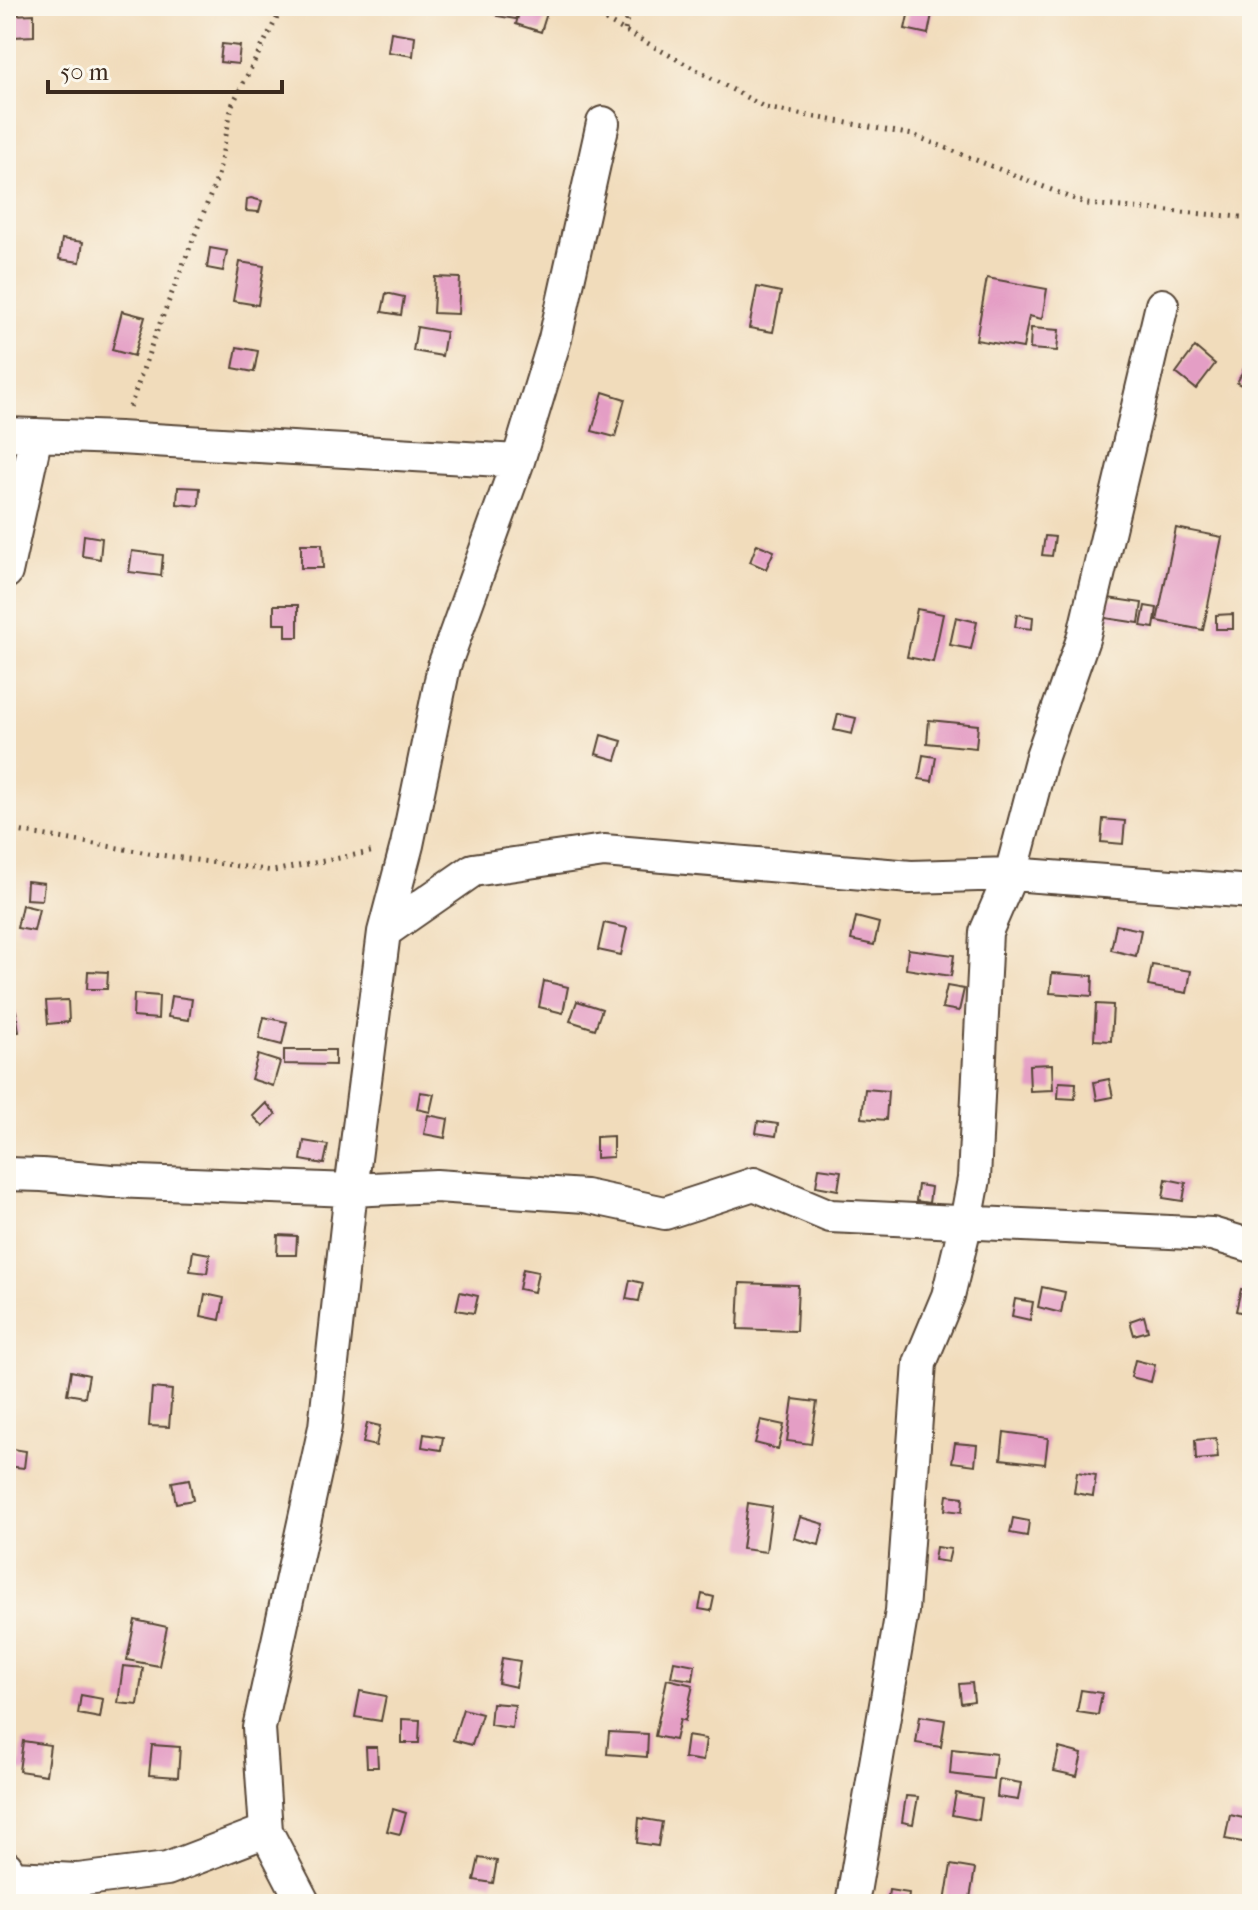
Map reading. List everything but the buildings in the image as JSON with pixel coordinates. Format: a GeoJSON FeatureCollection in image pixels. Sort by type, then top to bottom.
{"type":"FeatureCollection","features":[{"type":"Feature","properties":{"kind":"street"},"geometry":{"type":"LineString","coordinates":[[304,1904],[266,1831],[259,1728],[325,1427],[384,932],[407,845],[444,666],[518,461],[555,339],[603,123]]}},
{"type":"Feature","properties":{"kind":"street"},"geometry":{"type":"LineString","coordinates":[[852,1904],[902,1611],[920,1363],[948,1296],[974,1179],[986,932],[1011,874],[1042,756],[1083,639],[1162,305]]}},
{"type":"Feature","properties":{"kind":"street"},"geometry":{"type":"LineString","coordinates":[[6,572],[21,435],[518,461]]}},
{"type":"Feature","properties":{"kind":"street"},"geometry":{"type":"LineString","coordinates":[[384,932],[473,870],[604,851],[911,877],[1011,874],[1252,892]]}},
{"type":"Feature","properties":{"kind":"street"},"geometry":{"type":"LineString","coordinates":[[6,1174],[351,1190],[436,1186],[585,1196],[665,1213],[754,1184],[830,1216],[1212,1234],[1252,1246]]}},
{"type":"Feature","properties":{"kind":"street"},"geometry":{"type":"LineString","coordinates":[[8,1874],[78,1880],[167,1869],[266,1831]]}},
{"type":"Feature","properties":{"kind":"street"},"geometry":{"type":"LineString","coordinates":[[8,1874],[51,1904]]}},
{"type":"Feature","properties":{"kind":"path"},"geometry":{"type":"LineString","coordinates":[[119,438],[153,341],[218,176],[232,105],[283,6]]}},
{"type":"Feature","properties":{"kind":"path"},"geometry":{"type":"LineString","coordinates":[[586,6],[607,21],[766,108],[913,135],[1087,204],[1252,218]]}},
{"type":"Feature","properties":{"kind":"path"},"geometry":{"type":"LineString","coordinates":[[625,30],[629,6]]}},
{"type":"Feature","properties":{"kind":"path"},"geometry":{"type":"LineString","coordinates":[[6,829],[273,871],[407,845]]}}]}
